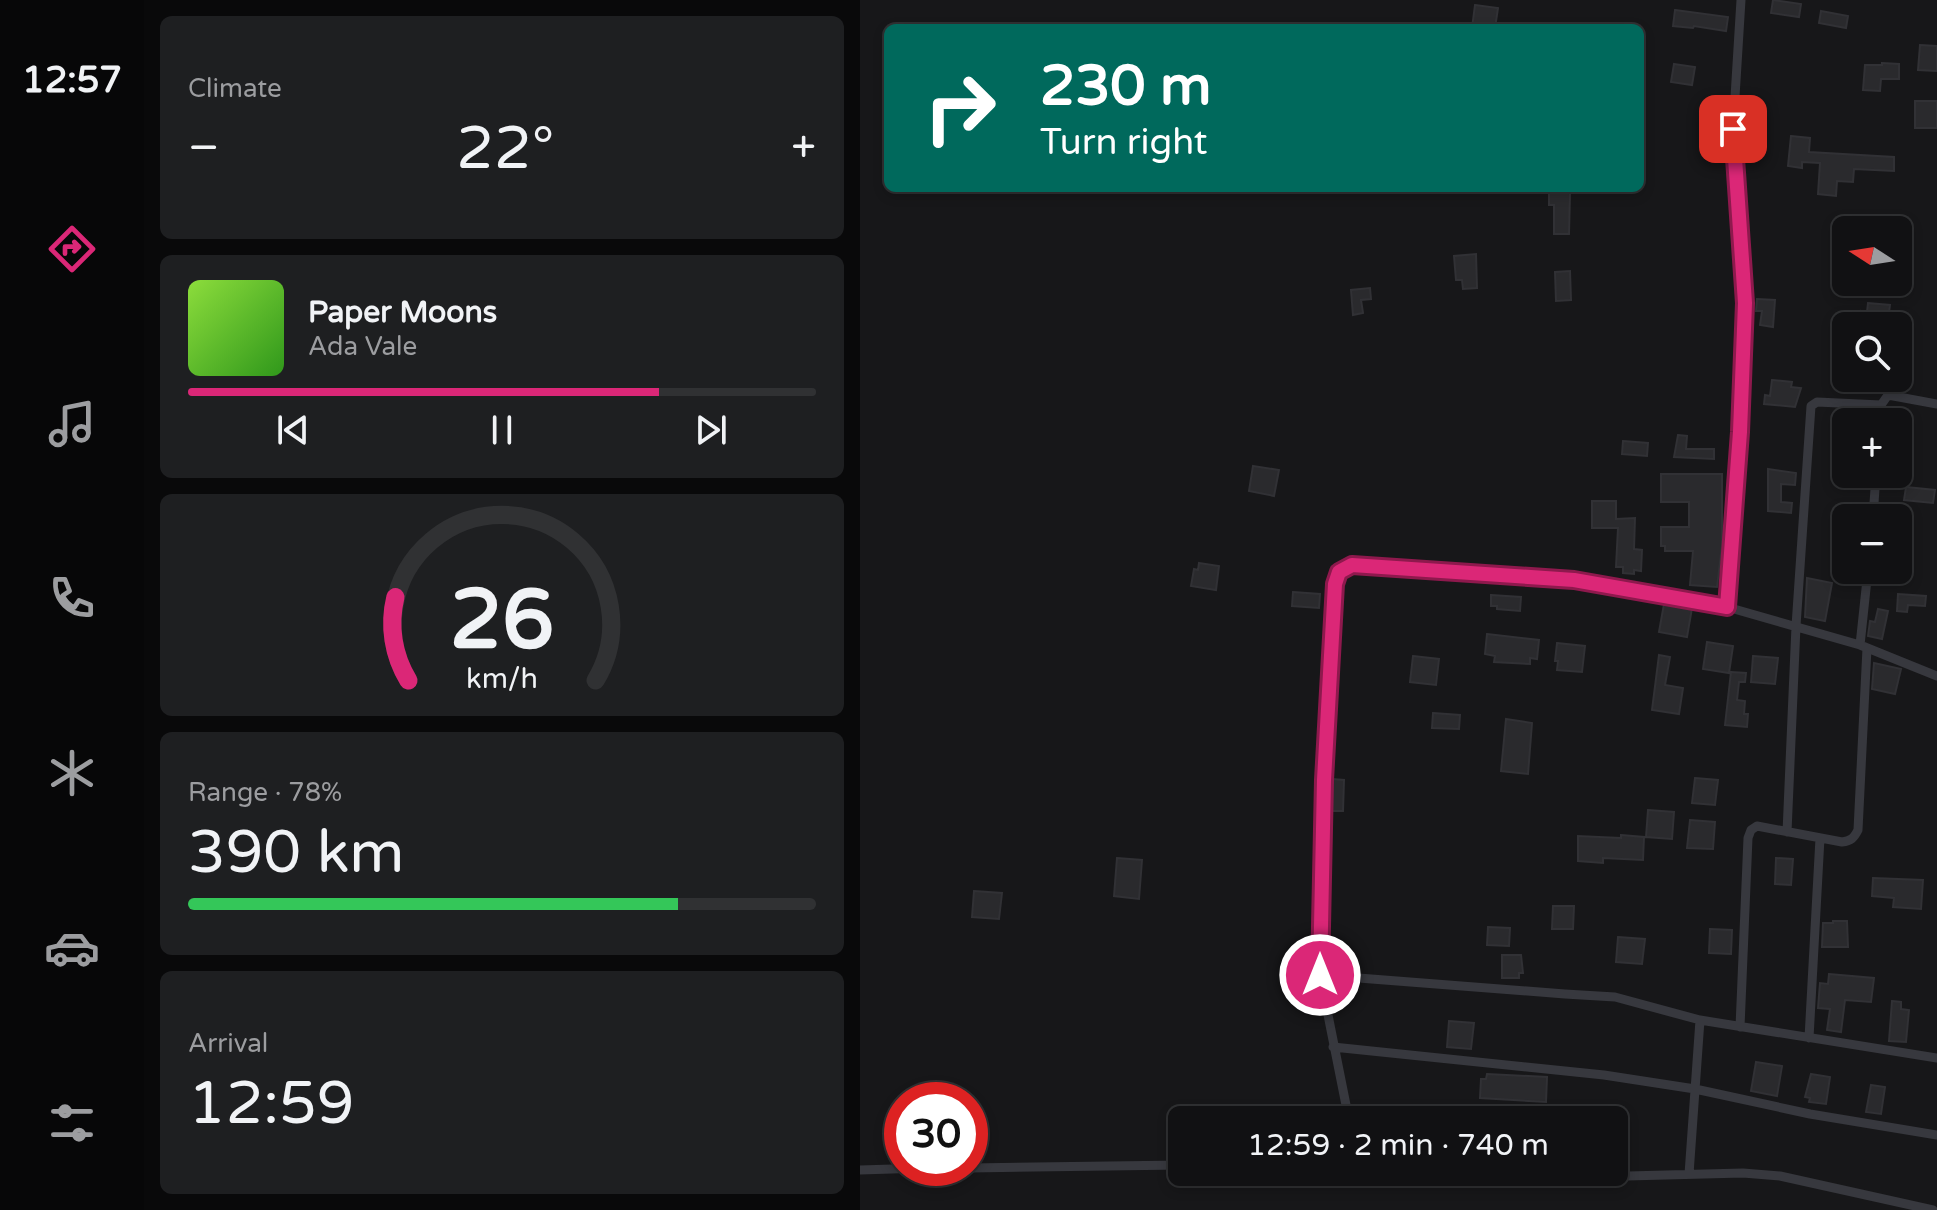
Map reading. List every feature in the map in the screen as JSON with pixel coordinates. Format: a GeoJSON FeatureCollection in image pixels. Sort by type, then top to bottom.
{"type":"FeatureCollection","features":[{"type":"Feature","properties":{"kind":"street"},"geometry":{"type":"LineString","coordinates":[[1727,607],[1740,432],[1745,303],[1733,129],[1741,0]]}},
{"type":"Feature","properties":{"kind":"street"},"geometry":{"type":"LineString","coordinates":[[1881,408],[1888,395],[1937,404]]}},
{"type":"Feature","properties":{"kind":"street"},"geometry":{"type":"LineString","coordinates":[[1787,832],[1796,626],[1811,406],[1817,402],[1881,405]]}},
{"type":"Feature","properties":{"kind":"street"},"geometry":{"type":"LineString","coordinates":[[1346,1106],[1320,975],[1324,780],[1335,584],[1339,572],[1352,565],[1574,580],[1727,607],[1864,646],[1937,676]]}},
{"type":"Feature","properties":{"kind":"street"},"geometry":{"type":"LineString","coordinates":[[1740,1027],[1748,838],[1751,830],[1757,826],[1850,841],[1858,830],[1867,584]]}},
{"type":"Feature","properties":{"kind":"street"},"geometry":{"type":"LineString","coordinates":[[1809,1038],[1820,838]]}},
{"type":"Feature","properties":{"kind":"street"},"geometry":{"type":"LineString","coordinates":[[1320,975],[1597,994],[1700,1020],[1937,1058]]}},
{"type":"Feature","properties":{"kind":"street"},"geometry":{"type":"LineString","coordinates":[[1689,1174],[1700,1020]]}},
{"type":"Feature","properties":{"kind":"street"},"geometry":{"type":"LineString","coordinates":[[1333,1047],[1604,1075],[1937,1135]]}},
{"type":"Feature","properties":{"kind":"street"},"geometry":{"type":"LineString","coordinates":[[988,1168],[1168,1165]]}},
{"type":"Feature","properties":{"kind":"street"},"geometry":{"type":"LineString","coordinates":[[860,1170],[884,1169]]}},
{"type":"Feature","properties":{"kind":"street"},"geometry":{"type":"LineString","coordinates":[[1628,1176],[1743,1173],[1780,1176],[1933,1210]]}},
{"type":"Feature","properties":{"kind":"building"},"geometry":{"type":"Polygon","coordinates":[[[1773,0],[1801,4],[1799,17],[1771,13],[1773,0]]]}},
{"type":"Feature","properties":{"kind":"building"},"geometry":{"type":"Polygon","coordinates":[[[1475,5],[1498,8],[1496,24],[1473,24],[1475,5]]]}},
{"type":"Feature","properties":{"kind":"building"},"geometry":{"type":"Polygon","coordinates":[[[1675,10],[1728,17],[1726,31],[1673,26],[1675,10]]]}},
{"type":"Feature","properties":{"kind":"building"},"geometry":{"type":"Polygon","coordinates":[[[1821,11],[1848,16],[1846,28],[1819,23],[1821,11]]]}},
{"type":"Feature","properties":{"kind":"building"},"geometry":{"type":"Polygon","coordinates":[[[1920,45],[1937,46],[1937,71],[1918,70],[1920,45]]]}},
{"type":"Feature","properties":{"kind":"building"},"geometry":{"type":"Polygon","coordinates":[[[1674,64],[1695,67],[1692,85],[1671,82],[1674,64]]]}},
{"type":"Feature","properties":{"kind":"building"},"geometry":{"type":"Polygon","coordinates":[[[1899,64],[1899,79],[1881,79],[1880,91],[1863,90],[1865,65],[1899,64]]]}},
{"type":"Feature","properties":{"kind":"building"},"geometry":{"type":"Polygon","coordinates":[[[1915,101],[1937,101],[1937,128],[1915,128],[1915,101]]]}},
{"type":"Feature","properties":{"kind":"building"},"geometry":{"type":"Polygon","coordinates":[[[1791,136],[1810,138],[1809,152],[1894,157],[1894,171],[1854,169],[1853,182],[1837,181],[1836,196],[1818,194],[1820,163],[1802,162],[1802,168],[1788,166],[1791,136]]]}},
{"type":"Feature","properties":{"kind":"building"},"geometry":{"type":"Polygon","coordinates":[[[1549,192],[1570,193],[1569,234],[1554,234],[1554,205],[1549,205],[1549,192]]]}},
{"type":"Feature","properties":{"kind":"building"},"geometry":{"type":"Polygon","coordinates":[[[1476,254],[1477,288],[1463,289],[1462,280],[1456,280],[1454,256],[1476,254]]]}},
{"type":"Feature","properties":{"kind":"building"},"geometry":{"type":"Polygon","coordinates":[[[1570,271],[1571,300],[1556,301],[1555,272],[1570,271]]]}},
{"type":"Feature","properties":{"kind":"building"},"geometry":{"type":"Polygon","coordinates":[[[1370,288],[1371,299],[1361,300],[1363,313],[1353,315],[1351,290],[1370,288]]]}},
{"type":"Feature","properties":{"kind":"building"},"geometry":{"type":"Polygon","coordinates":[[[1757,299],[1775,300],[1773,327],[1760,325],[1762,311],[1756,311],[1757,299]]]}},
{"type":"Feature","properties":{"kind":"building"},"geometry":{"type":"Polygon","coordinates":[[[1868,303],[1890,305],[1889,312],[1867,312],[1868,303]]]}},
{"type":"Feature","properties":{"kind":"building"},"geometry":{"type":"Polygon","coordinates":[[[1772,380],[1792,382],[1791,387],[1801,388],[1795,407],[1764,404],[1765,395],[1770,396],[1772,380]]]}},
{"type":"Feature","properties":{"kind":"building"},"geometry":{"type":"Polygon","coordinates":[[[1678,435],[1687,436],[1686,449],[1714,449],[1714,459],[1674,457],[1678,435]]]}},
{"type":"Feature","properties":{"kind":"building"},"geometry":{"type":"Polygon","coordinates":[[[1623,441],[1648,443],[1647,456],[1622,454],[1623,441]]]}},
{"type":"Feature","properties":{"kind":"building"},"geometry":{"type":"Polygon","coordinates":[[[1253,466],[1279,470],[1274,496],[1249,491],[1253,466]]]}},
{"type":"Feature","properties":{"kind":"building"},"geometry":{"type":"Polygon","coordinates":[[[1768,469],[1796,473],[1795,485],[1781,484],[1781,502],[1792,503],[1791,513],[1768,511],[1768,469]]]}},
{"type":"Feature","properties":{"kind":"building"},"geometry":{"type":"Polygon","coordinates":[[[1661,474],[1722,474],[1722,545],[1717,587],[1690,585],[1693,551],[1665,551],[1665,546],[1661,546],[1661,527],[1689,527],[1689,502],[1661,502],[1661,474]]]}},
{"type":"Feature","properties":{"kind":"building"},"geometry":{"type":"Polygon","coordinates":[[[1906,488],[1935,490],[1933,503],[1904,500],[1906,488]]]}},
{"type":"Feature","properties":{"kind":"building"},"geometry":{"type":"Polygon","coordinates":[[[1592,501],[1616,501],[1616,519],[1635,518],[1634,549],[1642,550],[1641,571],[1623,573],[1623,567],[1616,567],[1618,528],[1592,528],[1592,501]]]}},
{"type":"Feature","properties":{"kind":"building"},"geometry":{"type":"Polygon","coordinates":[[[1199,563],[1219,566],[1216,590],[1191,586],[1194,569],[1198,570],[1199,563]]]}},
{"type":"Feature","properties":{"kind":"building"},"geometry":{"type":"Polygon","coordinates":[[[1807,578],[1832,583],[1825,621],[1805,617],[1807,578]]]}},
{"type":"Feature","properties":{"kind":"building"},"geometry":{"type":"Polygon","coordinates":[[[1293,592],[1320,594],[1319,608],[1292,606],[1293,592]]]}},
{"type":"Feature","properties":{"kind":"building"},"geometry":{"type":"Polygon","coordinates":[[[1898,594],[1926,596],[1925,606],[1908,605],[1907,612],[1897,611],[1898,594]]]}},
{"type":"Feature","properties":{"kind":"building"},"geometry":{"type":"Polygon","coordinates":[[[1491,595],[1521,597],[1520,611],[1491,606],[1491,595]]]}},
{"type":"Feature","properties":{"kind":"building"},"geometry":{"type":"Polygon","coordinates":[[[1664,604],[1692,608],[1687,637],[1659,632],[1664,604]]]}},
{"type":"Feature","properties":{"kind":"building"},"geometry":{"type":"Polygon","coordinates":[[[1878,609],[1888,611],[1882,639],[1868,636],[1870,621],[1875,622],[1878,609]]]}},
{"type":"Feature","properties":{"kind":"building"},"geometry":{"type":"Polygon","coordinates":[[[1487,634],[1539,640],[1537,659],[1530,658],[1530,664],[1494,662],[1495,656],[1485,654],[1487,634]]]}},
{"type":"Feature","properties":{"kind":"building"},"geometry":{"type":"Polygon","coordinates":[[[1707,642],[1733,646],[1729,673],[1703,669],[1707,642]]]}},
{"type":"Feature","properties":{"kind":"building"},"geometry":{"type":"Polygon","coordinates":[[[1557,643],[1585,646],[1582,672],[1557,670],[1557,643]]]}},
{"type":"Feature","properties":{"kind":"building"},"geometry":{"type":"Polygon","coordinates":[[[1659,655],[1670,657],[1665,685],[1683,688],[1679,714],[1652,710],[1659,655]]]}},
{"type":"Feature","properties":{"kind":"building"},"geometry":{"type":"Polygon","coordinates":[[[1413,656],[1439,659],[1436,685],[1410,682],[1413,656]]]}},
{"type":"Feature","properties":{"kind":"building"},"geometry":{"type":"Polygon","coordinates":[[[1753,656],[1778,658],[1775,684],[1751,682],[1753,656]]]}},
{"type":"Feature","properties":{"kind":"building"},"geometry":{"type":"Polygon","coordinates":[[[1874,663],[1901,669],[1895,694],[1872,689],[1874,663]]]}},
{"type":"Feature","properties":{"kind":"building"},"geometry":{"type":"Polygon","coordinates":[[[1731,672],[1746,673],[1745,682],[1739,682],[1737,700],[1745,701],[1747,727],[1725,725],[1731,672]]]}},
{"type":"Feature","properties":{"kind":"building"},"geometry":{"type":"Polygon","coordinates":[[[1433,713],[1460,715],[1459,729],[1432,728],[1433,713]]]}},
{"type":"Feature","properties":{"kind":"building"},"geometry":{"type":"Polygon","coordinates":[[[1506,719],[1532,723],[1528,774],[1501,771],[1506,719]]]}},
{"type":"Feature","properties":{"kind":"building"},"geometry":{"type":"Polygon","coordinates":[[[1695,778],[1718,780],[1715,805],[1692,803],[1695,778]]]}},
{"type":"Feature","properties":{"kind":"building"},"geometry":{"type":"Polygon","coordinates":[[[1332,779],[1344,780],[1343,811],[1331,811],[1332,779]]]}},
{"type":"Feature","properties":{"kind":"building"},"geometry":{"type":"Polygon","coordinates":[[[1648,810],[1674,812],[1672,839],[1646,837],[1648,810]]]}},
{"type":"Feature","properties":{"kind":"building"},"geometry":{"type":"Polygon","coordinates":[[[1690,820],[1715,822],[1713,849],[1687,848],[1690,820]]]}},
{"type":"Feature","properties":{"kind":"building"},"geometry":{"type":"Polygon","coordinates":[[[1621,835],[1644,837],[1643,860],[1603,858],[1603,863],[1578,861],[1578,836],[1621,838],[1621,835]]]}},
{"type":"Feature","properties":{"kind":"building"},"geometry":{"type":"Polygon","coordinates":[[[1117,858],[1142,860],[1139,899],[1114,896],[1117,858]]]}},
{"type":"Feature","properties":{"kind":"building"},"geometry":{"type":"Polygon","coordinates":[[[1776,858],[1793,859],[1791,885],[1775,884],[1776,858]]]}},
{"type":"Feature","properties":{"kind":"building"},"geometry":{"type":"Polygon","coordinates":[[[1873,878],[1923,880],[1921,909],[1893,907],[1894,898],[1872,896],[1873,878]]]}},
{"type":"Feature","properties":{"kind":"building"},"geometry":{"type":"Polygon","coordinates":[[[974,891],[1002,893],[999,919],[972,917],[974,891]]]}},
{"type":"Feature","properties":{"kind":"building"},"geometry":{"type":"Polygon","coordinates":[[[1553,906],[1574,906],[1573,929],[1552,929],[1553,906]]]}},
{"type":"Feature","properties":{"kind":"building"},"geometry":{"type":"Polygon","coordinates":[[[1847,921],[1848,947],[1822,947],[1823,923],[1847,921]]]}},
{"type":"Feature","properties":{"kind":"building"},"geometry":{"type":"Polygon","coordinates":[[[1488,927],[1510,928],[1509,946],[1487,945],[1488,927]]]}},
{"type":"Feature","properties":{"kind":"building"},"geometry":{"type":"Polygon","coordinates":[[[1710,929],[1732,930],[1731,954],[1709,953],[1710,929]]]}},
{"type":"Feature","properties":{"kind":"building"},"geometry":{"type":"Polygon","coordinates":[[[1618,937],[1645,939],[1642,964],[1616,962],[1618,937]]]}},
{"type":"Feature","properties":{"kind":"building"},"geometry":{"type":"Polygon","coordinates":[[[1502,955],[1521,955],[1523,973],[1519,973],[1519,978],[1502,978],[1502,955]]]}},
{"type":"Feature","properties":{"kind":"building"},"geometry":{"type":"Polygon","coordinates":[[[1829,974],[1874,978],[1871,1002],[1845,1000],[1841,1032],[1827,1030],[1830,1009],[1818,1008],[1820,983],[1828,984],[1829,974]]]}},
{"type":"Feature","properties":{"kind":"building"},"geometry":{"type":"Polygon","coordinates":[[[1892,1001],[1901,1002],[1901,1009],[1909,1010],[1906,1042],[1889,1041],[1892,1001]]]}},
{"type":"Feature","properties":{"kind":"building"},"geometry":{"type":"Polygon","coordinates":[[[1449,1021],[1474,1023],[1471,1049],[1447,1047],[1449,1021]]]}},
{"type":"Feature","properties":{"kind":"building"},"geometry":{"type":"Polygon","coordinates":[[[1756,1062],[1782,1066],[1777,1096],[1751,1091],[1756,1062]]]}},
{"type":"Feature","properties":{"kind":"building"},"geometry":{"type":"Polygon","coordinates":[[[1487,1074],[1547,1077],[1546,1102],[1480,1098],[1481,1079],[1486,1079],[1487,1074]]]}},
{"type":"Feature","properties":{"kind":"building"},"geometry":{"type":"Polygon","coordinates":[[[1811,1074],[1830,1077],[1826,1104],[1809,1102],[1810,1098],[1805,1097],[1811,1074]]]}},
{"type":"Feature","properties":{"kind":"building"},"geometry":{"type":"Polygon","coordinates":[[[1871,1085],[1885,1087],[1881,1114],[1866,1112],[1871,1085]]]}},
{"type":"Feature","properties":{"kind":"route"},"geometry":{"type":"LineString","coordinates":[[1320,975],[1324,780],[1335,584],[1339,572],[1352,565],[1574,580],[1727,607],[1740,432],[1745,303],[1733,129]]}}]}
